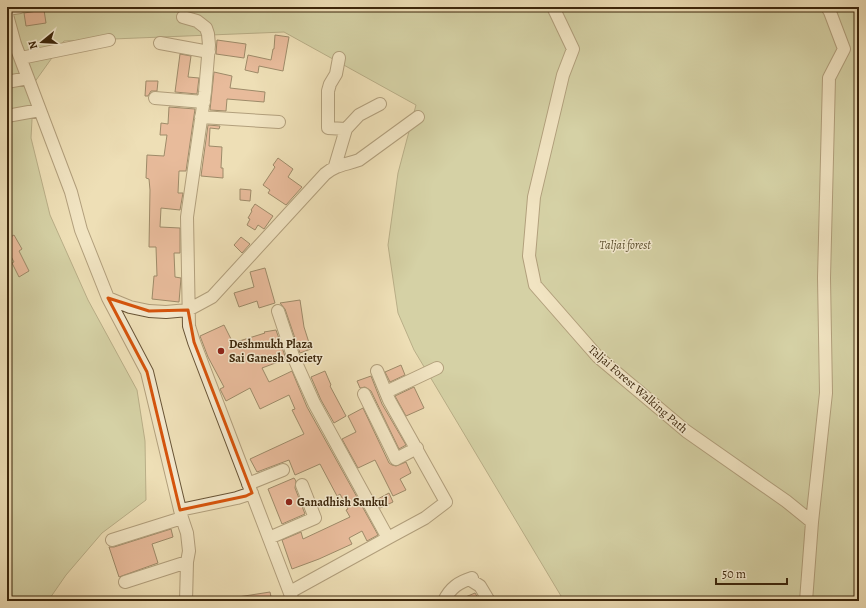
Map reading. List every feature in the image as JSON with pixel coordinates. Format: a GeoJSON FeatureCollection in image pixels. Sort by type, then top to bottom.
{"type":"FeatureCollection","features":[{"type":"Feature","properties":{"kind":"street"},"geometry":{"type":"LineString","coordinates":[[7,10],[20,7]]}},
{"type":"Feature","properties":{"kind":"street","name":"Taljai Forest Walking Path"},"geometry":{"type":"LineString","coordinates":[[553,7],[572,49],[563,75],[534,197],[529,256],[534,285],[598,357],[686,431],[786,501],[812,522]]}},
{"type":"Feature","properties":{"kind":"street"},"geometry":{"type":"LineString","coordinates":[[806,601],[812,522],[826,393],[824,278],[829,78],[844,49],[827,7]]}},
{"type":"Feature","properties":{"kind":"street"},"geometry":{"type":"LineString","coordinates":[[7,15],[11,45],[20,58],[28,78],[71,192],[81,230],[108,298],[147,372],[181,514],[187,533],[189,551],[187,562],[186,601]]}},
{"type":"Feature","properties":{"kind":"street"},"geometry":{"type":"LineString","coordinates":[[184,17],[197,21],[206,28],[208,34],[209,52],[204,102],[188,217],[189,326],[246,493],[269,538],[291,596],[388,538],[425,518],[446,502],[386,392],[377,371]]}},
{"type":"Feature","properties":{"kind":"street"},"geometry":{"type":"LineString","coordinates":[[20,58],[109,40]]}},
{"type":"Feature","properties":{"kind":"street"},"geometry":{"type":"LineString","coordinates":[[160,43],[209,52]]}},
{"type":"Feature","properties":{"kind":"street"},"geometry":{"type":"LineString","coordinates":[[339,58],[336,74],[328,91],[328,128],[346,129]]}},
{"type":"Feature","properties":{"kind":"street"},"geometry":{"type":"LineString","coordinates":[[7,82],[28,78]]}},
{"type":"Feature","properties":{"kind":"street"},"geometry":{"type":"LineString","coordinates":[[155,98],[204,102]]}},
{"type":"Feature","properties":{"kind":"street"},"geometry":{"type":"LineString","coordinates":[[335,166],[346,129],[359,115],[380,104]]}},
{"type":"Feature","properties":{"kind":"street"},"geometry":{"type":"LineString","coordinates":[[7,116],[40,110]]}},
{"type":"Feature","properties":{"kind":"street"},"geometry":{"type":"LineString","coordinates":[[201,117],[278,122]]}},
{"type":"Feature","properties":{"kind":"street"},"geometry":{"type":"LineString","coordinates":[[108,298],[130,307],[149,311],[188,310],[212,297],[324,174],[335,166],[359,160],[418,117]]}},
{"type":"Feature","properties":{"kind":"street"},"geometry":{"type":"LineString","coordinates":[[278,311],[293,356],[314,403],[388,538]]}},
{"type":"Feature","properties":{"kind":"street"},"geometry":{"type":"LineString","coordinates":[[386,392],[437,368]]}},
{"type":"Feature","properties":{"kind":"street"},"geometry":{"type":"LineString","coordinates":[[364,394],[396,459],[417,448]]}},
{"type":"Feature","properties":{"kind":"street"},"geometry":{"type":"LineString","coordinates":[[112,540],[181,514],[246,493],[283,470]]}},
{"type":"Feature","properties":{"kind":"street"},"geometry":{"type":"LineString","coordinates":[[269,538],[315,518],[302,485]]}},
{"type":"Feature","properties":{"kind":"street"},"geometry":{"type":"LineString","coordinates":[[125,582],[187,562]]}},
{"type":"Feature","properties":{"kind":"street"},"geometry":{"type":"LineString","coordinates":[[444,601],[453,588],[462,581],[472,578],[472,581],[480,586],[489,601]]}},
{"type":"Feature","properties":{"kind":"highlighted area"},"geometry":{"type":"Polygon","coordinates":[[[108,298],[149,311],[188,310],[194,342],[252,493],[246,496],[180,510],[147,372],[108,298]]]}},
{"type":"Feature","properties":{"kind":"green space","name":"Taljai forest"},"geometry":{"type":"Polygon","coordinates":[[[7,7],[859,7],[859,601],[564,601],[414,350],[398,313],[388,245],[398,173],[416,105],[284,32],[64,41],[34,83],[31,138],[50,215],[88,300],[137,390],[145,441],[146,500],[102,533],[66,575],[48,601],[7,601],[7,7]]]}},
{"type":"Feature","properties":{"kind":"building"},"geometry":{"type":"Polygon","coordinates":[[[44,10],[46,23],[26,26],[24,13],[44,10]]]}},
{"type":"Feature","properties":{"kind":"building"},"geometry":{"type":"Polygon","coordinates":[[[275,35],[289,37],[283,71],[259,66],[258,73],[245,70],[248,55],[271,60],[274,49],[275,35]]]}},
{"type":"Feature","properties":{"kind":"building"},"geometry":{"type":"Polygon","coordinates":[[[217,40],[246,44],[244,58],[216,54],[217,40]]]}},
{"type":"Feature","properties":{"kind":"building"},"geometry":{"type":"Polygon","coordinates":[[[180,54],[191,56],[188,77],[199,78],[197,94],[175,92],[180,54]]]}},
{"type":"Feature","properties":{"kind":"building"},"geometry":{"type":"Polygon","coordinates":[[[214,72],[232,76],[230,88],[265,92],[264,102],[227,99],[226,111],[210,110],[214,72]]]}},
{"type":"Feature","properties":{"kind":"building"},"geometry":{"type":"Polygon","coordinates":[[[146,81],[158,81],[157,91],[151,91],[148,96],[145,96],[146,81]]]}},
{"type":"Feature","properties":{"kind":"building"},"geometry":{"type":"Polygon","coordinates":[[[169,107],[195,109],[186,171],[179,171],[178,193],[183,193],[180,210],[161,208],[160,227],[180,228],[180,253],[174,253],[175,277],[181,278],[179,302],[152,299],[154,276],[157,276],[156,247],[149,247],[150,190],[149,179],[146,178],[147,155],[164,156],[167,135],[160,135],[161,123],[168,124],[169,107]]]}},
{"type":"Feature","properties":{"kind":"building"},"geometry":{"type":"Polygon","coordinates":[[[208,125],[220,126],[219,129],[210,128],[209,146],[222,147],[221,168],[223,168],[223,178],[201,176],[208,125]]]}},
{"type":"Feature","properties":{"kind":"building"},"geometry":{"type":"Polygon","coordinates":[[[278,158],[293,169],[288,177],[302,187],[286,205],[268,193],[270,190],[263,185],[275,167],[273,165],[278,158]]]}},
{"type":"Feature","properties":{"kind":"building"},"geometry":{"type":"Polygon","coordinates":[[[240,189],[251,190],[250,201],[240,200],[240,189]]]}},
{"type":"Feature","properties":{"kind":"building"},"geometry":{"type":"Polygon","coordinates":[[[255,204],[273,216],[264,229],[258,225],[255,230],[247,225],[250,219],[248,218],[252,211],[251,210],[255,204]]]}},
{"type":"Feature","properties":{"kind":"building"},"geometry":{"type":"Polygon","coordinates":[[[14,235],[22,249],[19,251],[29,271],[19,277],[12,263],[14,262],[7,249],[7,239],[14,235]]]}},
{"type":"Feature","properties":{"kind":"building"},"geometry":{"type":"Polygon","coordinates":[[[241,237],[250,244],[242,253],[234,245],[241,237]]]}},
{"type":"Feature","properties":{"kind":"building"},"geometry":{"type":"Polygon","coordinates":[[[265,268],[275,303],[259,308],[257,301],[239,307],[234,293],[254,287],[250,272],[265,268]]]}},
{"type":"Feature","properties":{"kind":"building"},"geometry":{"type":"Polygon","coordinates":[[[300,300],[304,327],[311,349],[300,353],[285,309],[280,303],[300,300]]]}},
{"type":"Feature","properties":{"kind":"building"},"geometry":{"type":"Polygon","coordinates":[[[224,325],[233,343],[265,333],[264,332],[276,330],[286,359],[262,368],[269,382],[292,371],[307,407],[378,535],[367,541],[362,531],[349,538],[352,544],[292,569],[282,540],[301,532],[303,539],[350,517],[346,510],[348,509],[340,494],[337,496],[320,464],[295,475],[289,460],[257,472],[250,459],[304,434],[292,410],[295,409],[289,395],[260,409],[250,388],[226,401],[220,389],[224,387],[208,357],[200,336],[224,325]]]}},
{"type":"Feature","properties":{"kind":"building"},"geometry":{"type":"Polygon","coordinates":[[[401,365],[405,375],[390,382],[385,372],[401,365]]]}},
{"type":"Feature","properties":{"kind":"building"},"geometry":{"type":"Polygon","coordinates":[[[325,371],[331,385],[330,386],[346,416],[334,423],[321,400],[311,377],[325,371]]]}},
{"type":"Feature","properties":{"kind":"building"},"geometry":{"type":"Polygon","coordinates":[[[371,376],[382,404],[406,445],[399,449],[371,391],[365,387],[360,388],[357,381],[371,376]]]}},
{"type":"Feature","properties":{"kind":"building"},"geometry":{"type":"Polygon","coordinates":[[[414,387],[424,408],[406,416],[395,396],[414,387]]]}},
{"type":"Feature","properties":{"kind":"building"},"geometry":{"type":"Polygon","coordinates":[[[363,408],[389,463],[396,466],[406,462],[411,473],[400,479],[406,490],[393,496],[375,460],[358,468],[342,439],[356,432],[348,416],[363,408]]]}},
{"type":"Feature","properties":{"kind":"building","name":"Ganadhish Sankul"},"geometry":{"type":"Polygon","coordinates":[[[294,478],[296,481],[295,488],[305,514],[282,524],[268,489],[294,478]]]}},
{"type":"Feature","properties":{"kind":"building"},"geometry":{"type":"Polygon","coordinates":[[[389,493],[393,502],[380,508],[376,500],[389,493]]]}},
{"type":"Feature","properties":{"kind":"building"},"geometry":{"type":"Polygon","coordinates":[[[171,529],[173,537],[152,544],[158,563],[119,577],[109,547],[114,547],[171,529]]]}},
{"type":"Feature","properties":{"kind":"building"},"geometry":{"type":"Polygon","coordinates":[[[270,592],[272,601],[238,601],[238,597],[270,592]]]}},
{"type":"Feature","properties":{"kind":"building"},"geometry":{"type":"Polygon","coordinates":[[[475,593],[480,601],[456,601],[475,593]]]}},
{"type":"Feature","properties":{"kind":"place","name":"Deshmukh Plaza Sai Ganesh Society"},"geometry":{"type":"Point","coordinates":[221,351]}},
{"type":"Feature","properties":{"kind":"place","name":"Ganadhish Sankul"},"geometry":{"type":"Point","coordinates":[289,502]}}]}
